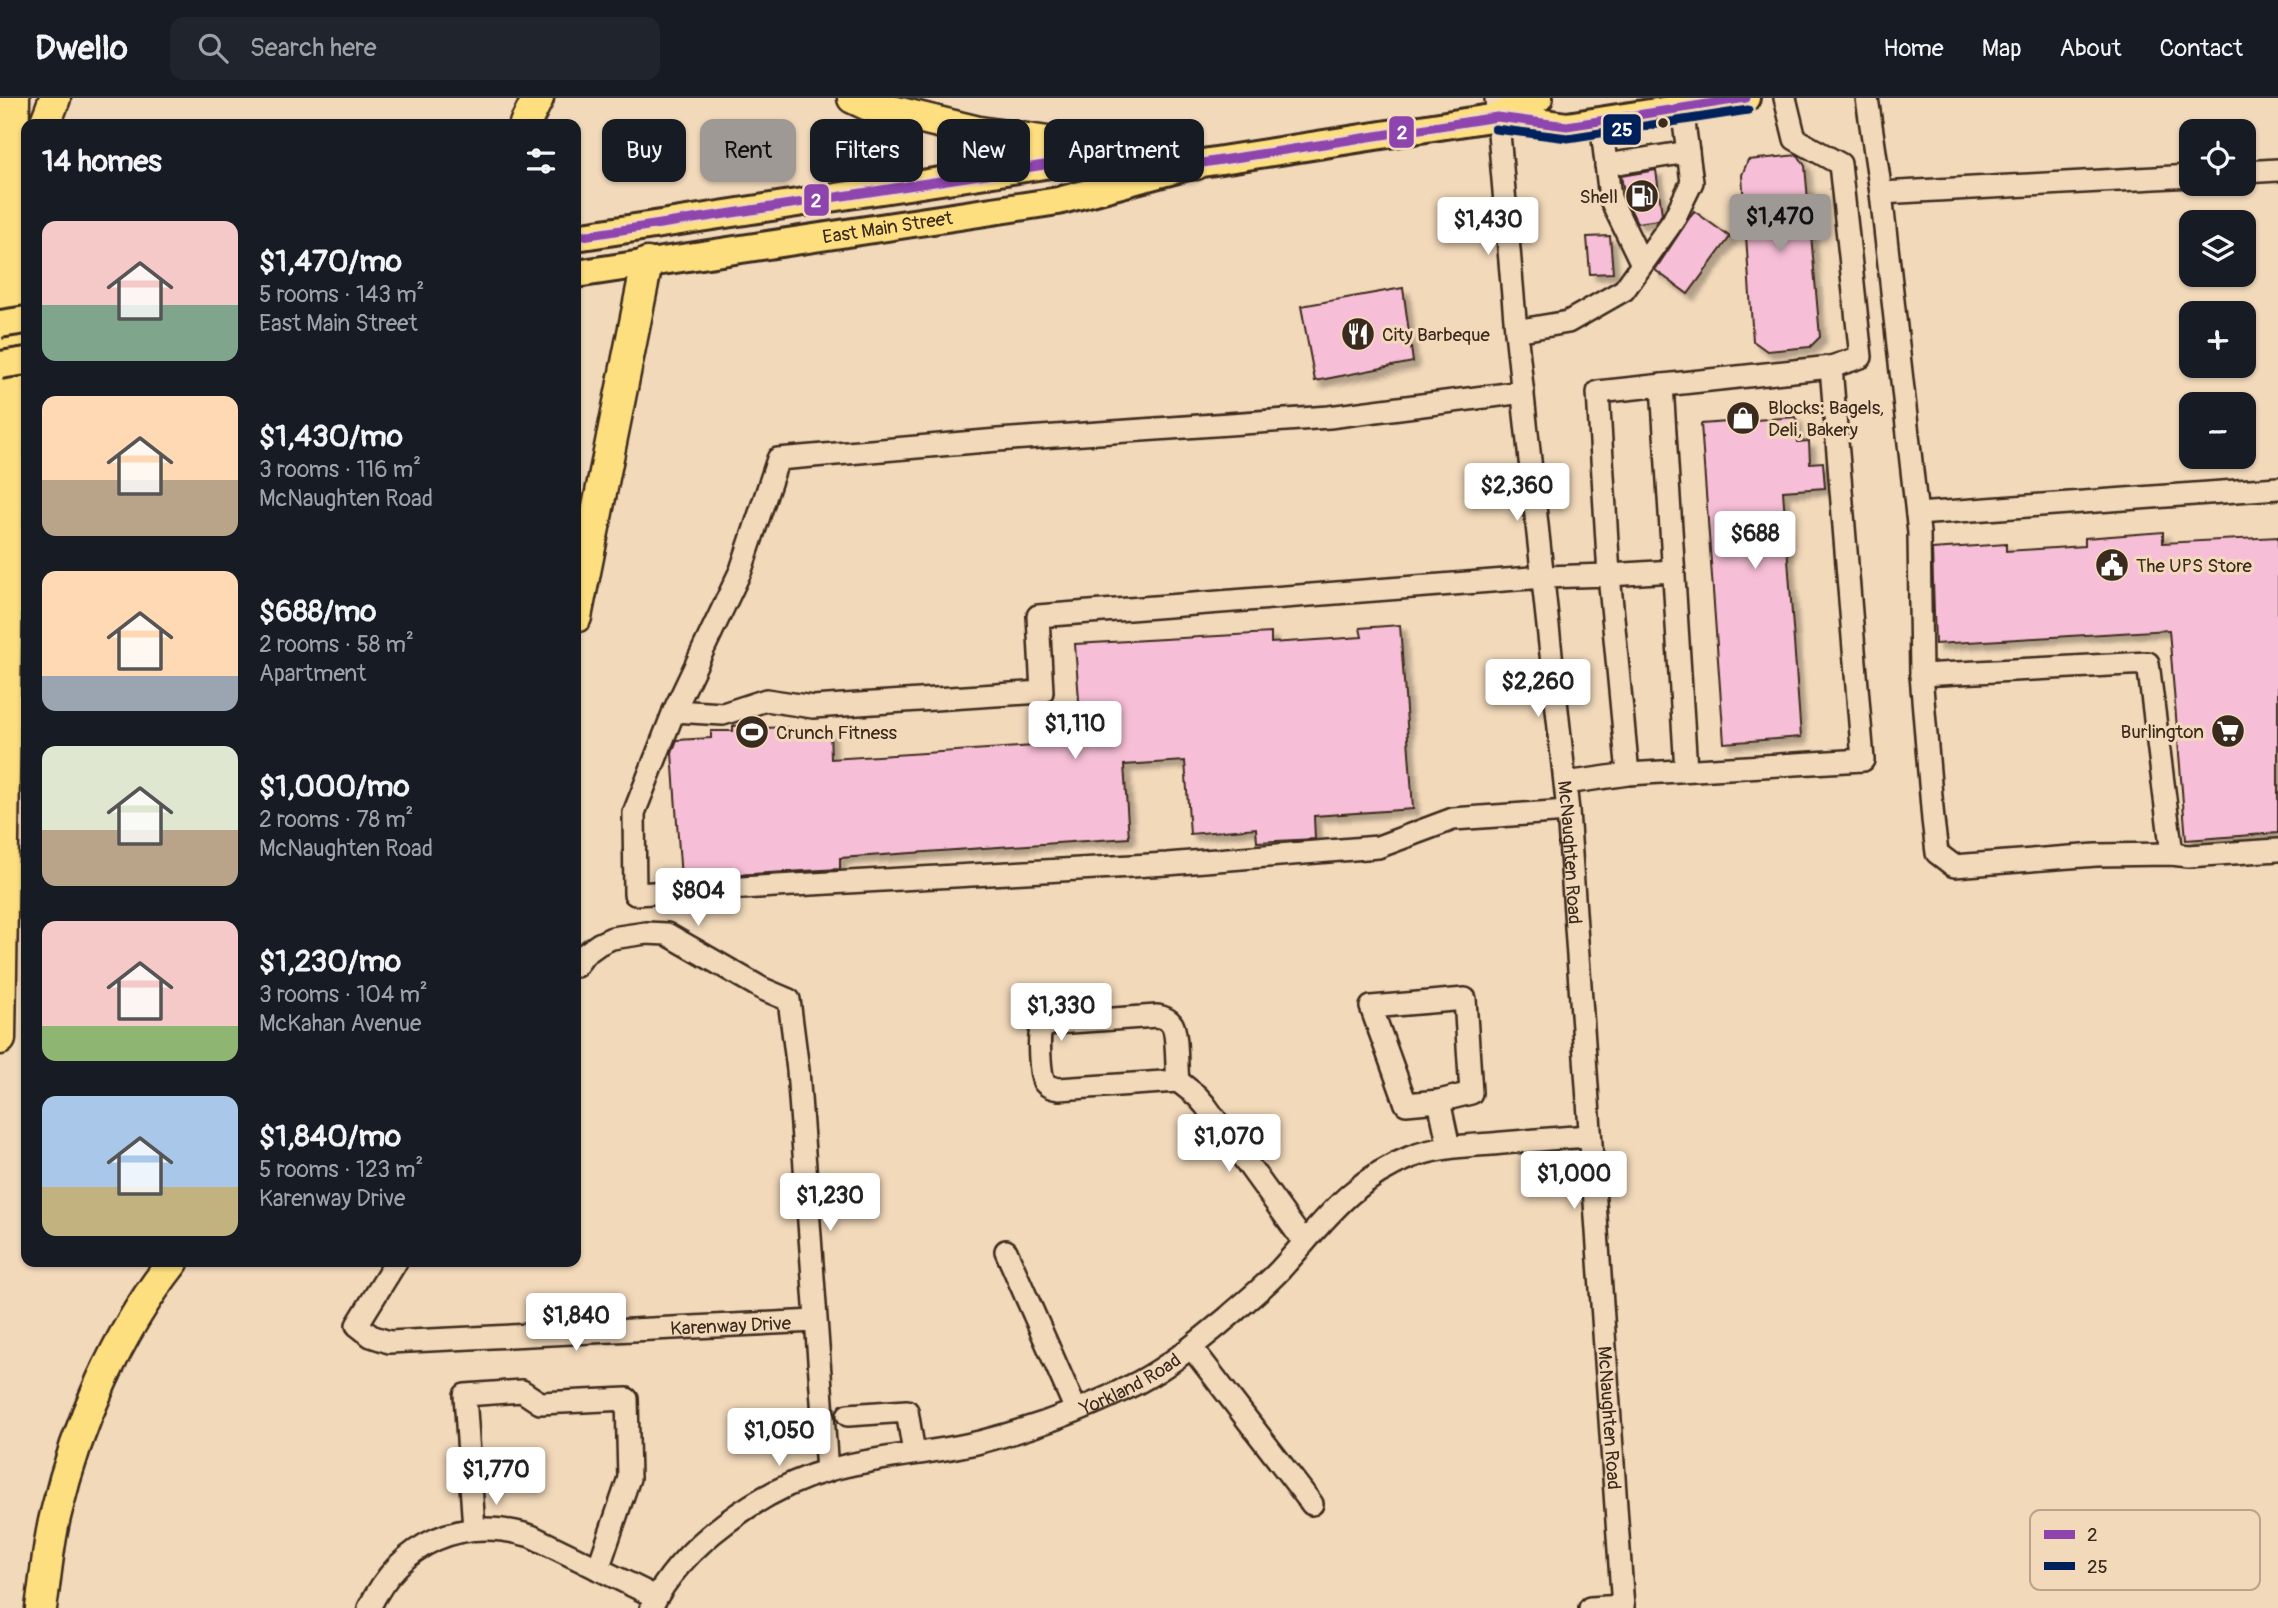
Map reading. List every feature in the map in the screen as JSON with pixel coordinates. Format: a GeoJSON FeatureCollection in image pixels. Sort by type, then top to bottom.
{"type":"FeatureCollection","features":[{"type":"Feature","properties":{"kind":"highway"},"geometry":{"type":"LineString","coordinates":[[0,1039],[14,98]]}},
{"type":"Feature","properties":{"kind":"highway"},"geometry":{"type":"LineString","coordinates":[[47,119],[55,98]]}},
{"type":"Feature","properties":{"kind":"highway"},"geometry":{"type":"LineString","coordinates":[[528,119],[538,98]]}},
{"type":"Feature","properties":{"kind":"highway"},"geometry":{"type":"LineString","coordinates":[[853,98],[868,105],[979,132],[1044,142]]}},
{"type":"Feature","properties":{"kind":"highway"},"geometry":{"type":"LineString","coordinates":[[12,201],[21,180]]}},
{"type":"Feature","properties":{"kind":"highway"},"geometry":{"type":"LineString","coordinates":[[581,592],[647,263]]}},
{"type":"Feature","properties":{"kind":"highway"},"geometry":{"type":"LineString","coordinates":[[9,409],[21,475]]}},
{"type":"Feature","properties":{"kind":"highway"},"geometry":{"type":"LineString","coordinates":[[41,1608],[55,1513],[83,1425],[118,1345],[169,1267]]}},
{"type":"Feature","properties":{"kind":"main road","name":"East Main Street"},"geometry":{"type":"LineString","coordinates":[[1204,163],[1539,98]]}},
{"type":"Feature","properties":{"kind":"main road","name":"East Main Street"},"geometry":{"type":"LineString","coordinates":[[1496,108],[1567,126],[1746,98]]}},
{"type":"Feature","properties":{"kind":"main road","name":"East Main Street"},"geometry":{"type":"LineString","coordinates":[[581,236],[1044,165]]}},
{"type":"Feature","properties":{"kind":"main road","name":"East Main Street"},"geometry":{"type":"LineString","coordinates":[[581,273],[1058,201],[1129,182]]}},
{"type":"Feature","properties":{"kind":"main road"},"geometry":{"type":"LineString","coordinates":[[0,324],[21,321]]}},
{"type":"Feature","properties":{"kind":"main road"},"geometry":{"type":"LineString","coordinates":[[0,365],[21,362]]}},
{"type":"Feature","properties":{"kind":"street"},"geometry":{"type":"LineString","coordinates":[[1628,774],[1609,575],[1598,392],[1831,367],[1861,357],[1840,164],[1795,139],[1785,98]]}},
{"type":"Feature","properties":{"kind":"street"},"geometry":{"type":"LineString","coordinates":[[1867,98],[1881,192],[1919,533],[1921,674],[1937,853],[1954,866],[2096,855],[2188,856],[2278,850]]}},
{"type":"Feature","properties":{"kind":"street","name":"McNaughten Road"},"geometry":{"type":"LineString","coordinates":[[1496,108],[1516,331],[1566,783],[1623,1607]]}},
{"type":"Feature","properties":{"kind":"street"},"geometry":{"type":"LineString","coordinates":[[1516,331],[1568,322],[1624,290],[1673,221],[1692,181],[1682,108]]}},
{"type":"Feature","properties":{"kind":"street"},"geometry":{"type":"LineString","coordinates":[[1601,121],[1610,198],[1642,264]]}},
{"type":"Feature","properties":{"kind":"street"},"geometry":{"type":"LineString","coordinates":[[1606,165],[1688,152]]}},
{"type":"Feature","properties":{"kind":"street"},"geometry":{"type":"LineString","coordinates":[[2256,171],[2278,170]]}},
{"type":"Feature","properties":{"kind":"street"},"geometry":{"type":"LineString","coordinates":[[1881,192],[2179,177]]}},
{"type":"Feature","properties":{"kind":"street"},"geometry":{"type":"LineString","coordinates":[[1566,783],[1628,774],[1863,761],[1831,367]]}},
{"type":"Feature","properties":{"kind":"street"},"geometry":{"type":"LineString","coordinates":[[1661,385],[1686,771]]}},
{"type":"Feature","properties":{"kind":"street"},"geometry":{"type":"LineString","coordinates":[[1523,392],[1329,417],[998,440],[778,459],[741,570],[674,711],[634,813],[635,894],[1154,865],[1378,847],[1453,820],[1568,811]]}},
{"type":"Feature","properties":{"kind":"street"},"geometry":{"type":"LineString","coordinates":[[1917,514],[2278,488]]}},
{"type":"Feature","properties":{"kind":"street"},"geometry":{"type":"LineString","coordinates":[[674,711],[723,713],[766,700],[813,707],[1042,692],[1038,616],[1544,577],[1673,571]]}},
{"type":"Feature","properties":{"kind":"street"},"geometry":{"type":"LineString","coordinates":[[1921,674],[2148,663],[2172,854]]}},
{"type":"Feature","properties":{"kind":"street"},"geometry":{"type":"LineString","coordinates":[[581,959],[599,944],[626,935],[667,934],[763,989],[789,1000],[798,1070],[827,1471]]}},
{"type":"Feature","properties":{"kind":"street"},"geometry":{"type":"LineString","coordinates":[[1465,999],[1471,1093],[1438,1101],[1406,1104],[1371,1007],[1465,999]]}},
{"type":"Feature","properties":{"kind":"street"},"geometry":{"type":"LineString","coordinates":[[1178,1081],[1174,1031],[1165,1018],[1157,1016],[1055,1023],[1046,1025],[1041,1031],[1041,1074],[1044,1082],[1051,1088],[1178,1081],[1197,1096],[1304,1242]]}},
{"type":"Feature","properties":{"kind":"street"},"geometry":{"type":"LineString","coordinates":[[1438,1101],[1449,1147]]}},
{"type":"Feature","properties":{"kind":"street","name":"Yorkland Road"},"geometry":{"type":"LineString","coordinates":[[654,1602],[683,1562],[713,1533],[768,1496],[827,1471],[976,1443],[1025,1429],[1076,1410],[1140,1381],[1192,1348],[1261,1288],[1357,1186],[1409,1158],[1449,1147],[1590,1136]]}},
{"type":"Feature","properties":{"kind":"street"},"geometry":{"type":"LineString","coordinates":[[1006,1251],[1076,1410]]}},
{"type":"Feature","properties":{"kind":"street","name":"Karenway Drive"},"geometry":{"type":"LineString","coordinates":[[393,1267],[357,1325],[371,1336],[388,1342],[815,1321]]}},
{"type":"Feature","properties":{"kind":"street"},"geometry":{"type":"LineString","coordinates":[[1192,1348],[1312,1504]]}},
{"type":"Feature","properties":{"kind":"street"},"geometry":{"type":"LineString","coordinates":[[474,1529],[465,1395],[522,1391],[540,1403],[627,1399],[629,1478],[598,1569]]}},
{"type":"Feature","properties":{"kind":"street"},"geometry":{"type":"LineString","coordinates":[[848,1415],[907,1411],[914,1453]]}},
{"type":"Feature","properties":{"kind":"street"},"geometry":{"type":"LineString","coordinates":[[369,1608],[379,1588],[405,1557],[419,1547],[474,1529],[493,1528],[531,1536],[598,1569],[654,1602]]}},
{"type":"Feature","properties":{"kind":"street"},"geometry":{"type":"LineString","coordinates":[[1590,1608],[1623,1607]]}},
{"type":"Feature","properties":{"kind":"building"},"geometry":{"type":"Polygon","coordinates":[[[1798,155],[1805,166],[1820,337],[1810,347],[1767,351],[1753,341],[1742,175],[1748,160],[1798,155]]]}},
{"type":"Feature","properties":{"kind":"building","name":"Shell"},"geometry":{"type":"Polygon","coordinates":[[[1656,170],[1662,214],[1658,220],[1637,223],[1625,198],[1621,176],[1656,170]]]}},
{"type":"Feature","properties":{"kind":"building"},"geometry":{"type":"Polygon","coordinates":[[[1694,211],[1730,237],[1688,294],[1655,270],[1694,211]]]}},
{"type":"Feature","properties":{"kind":"building"},"geometry":{"type":"Polygon","coordinates":[[[1610,236],[1613,273],[1590,274],[1587,237],[1610,236]]]}},
{"type":"Feature","properties":{"kind":"building","name":"City Barbeque"},"geometry":{"type":"Polygon","coordinates":[[[1403,288],[1413,362],[1315,381],[1301,306],[1403,288]]]}},
{"type":"Feature","properties":{"kind":"building"},"geometry":{"type":"Polygon","coordinates":[[[1796,417],[1798,442],[1809,441],[1810,463],[1823,462],[1825,488],[1783,491],[1801,737],[1724,743],[1701,424],[1796,417]]]}},
{"type":"Feature","properties":{"kind":"building"},"geometry":{"type":"Polygon","coordinates":[[[2163,532],[2163,543],[2278,537],[2278,833],[2186,840],[2169,630],[1935,644],[1932,549],[2006,544],[2006,551],[2085,546],[2085,538],[2163,532]]]}},
{"type":"Feature","properties":{"kind":"building"},"geometry":{"type":"Polygon","coordinates":[[[1400,625],[1413,809],[1314,816],[1315,839],[1257,842],[1256,828],[1190,834],[1185,761],[1124,765],[1129,838],[840,858],[840,869],[681,878],[672,753],[677,740],[711,738],[711,731],[733,731],[733,726],[763,724],[764,728],[787,727],[789,734],[830,730],[831,759],[1082,743],[1075,644],[1271,633],[1271,643],[1362,637],[1360,628],[1400,625]]]}},
{"type":"Feature","properties":{"kind":"transit line","name":"2"},"geometry":{"type":"LineString","coordinates":[[581,236],[1051,164],[1196,164],[1497,117],[1567,126],[1746,98]]}},
{"type":"Feature","properties":{"kind":"transit line","name":"25"},"geometry":{"type":"LineString","coordinates":[[1495,129],[1568,138],[1748,110]]}},
{"type":"Feature","properties":{"kind":"place","name":"Shell"},"geometry":{"type":"Point","coordinates":[1642,196]}},
{"type":"Feature","properties":{"kind":"place","name":"City Barbeque"},"geometry":{"type":"Point","coordinates":[1358,334]}},
{"type":"Feature","properties":{"kind":"place","name":"Blocks: Bagels, Deli, Bakery"},"geometry":{"type":"Point","coordinates":[1743,418]}},
{"type":"Feature","properties":{"kind":"place","name":"The UPS Store"},"geometry":{"type":"Point","coordinates":[2112,565]}},
{"type":"Feature","properties":{"kind":"place","name":"Burlington"},"geometry":{"type":"Point","coordinates":[2228,731]}},
{"type":"Feature","properties":{"kind":"place","name":"Crunch Fitness"},"geometry":{"type":"Point","coordinates":[752,732]}}]}
